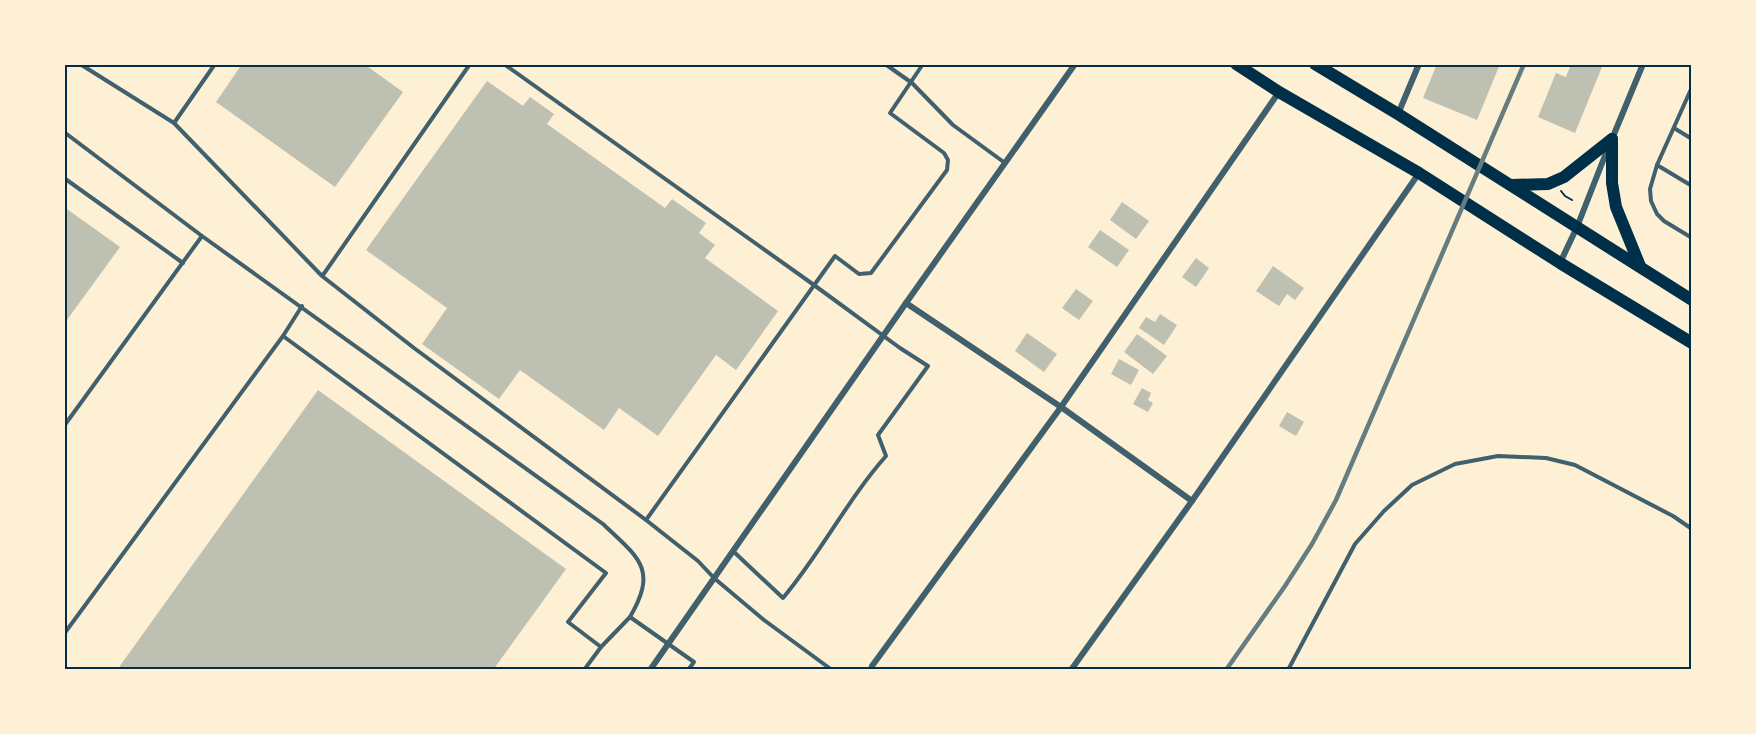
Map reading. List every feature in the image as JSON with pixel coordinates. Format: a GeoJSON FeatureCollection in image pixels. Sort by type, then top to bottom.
{"type":"FeatureCollection","features":[{"type":"Feature","properties":{"kind":"highway"},"geometry":{"type":"LineString","coordinates":[[1236,64],[1279,92],[1419,173],[1560,263],[1692,343]]}},
{"type":"Feature","properties":{"kind":"highway"},"geometry":{"type":"LineString","coordinates":[[1318,65],[1692,300]]}},
{"type":"Feature","properties":{"kind":"highway"},"geometry":{"type":"LineString","coordinates":[[1511,185],[1548,184],[1564,177],[1612,139]]}},
{"type":"Feature","properties":{"kind":"highway"},"geometry":{"type":"LineString","coordinates":[[1612,139],[1612,183],[1616,207],[1640,266]]}},
{"type":"Feature","properties":{"kind":"street"},"geometry":{"type":"LineString","coordinates":[[650,669],[1075,64]]}},
{"type":"Feature","properties":{"kind":"street"},"geometry":{"type":"LineString","coordinates":[[1398,114],[1419,64]]}},
{"type":"Feature","properties":{"kind":"street"},"geometry":{"type":"LineString","coordinates":[[1560,263],[1577,227],[1643,64]]}},
{"type":"Feature","properties":{"kind":"street"},"geometry":{"type":"LineString","coordinates":[[872,666],[1061,407],[1279,92]]}},
{"type":"Feature","properties":{"kind":"street"},"geometry":{"type":"LineString","coordinates":[[1071,669],[1192,501],[1419,173]]}},
{"type":"Feature","properties":{"kind":"street"},"geometry":{"type":"LineString","coordinates":[[906,303],[1061,407],[1192,501]]}},
{"type":"Feature","properties":{"kind":"lane"},"geometry":{"type":"LineString","coordinates":[[80,64],[174,123],[322,276],[414,348],[646,520],[698,561],[714,578],[764,620],[832,669]]}},
{"type":"Feature","properties":{"kind":"lane"},"geometry":{"type":"LineString","coordinates":[[174,123],[215,64]]}},
{"type":"Feature","properties":{"kind":"lane"},"geometry":{"type":"LineString","coordinates":[[322,276],[470,64]]}},
{"type":"Feature","properties":{"kind":"lane"},"geometry":{"type":"LineString","coordinates":[[504,64],[928,366],[878,435],[886,456],[861,485],[816,554],[783,598],[733,551]]}},
{"type":"Feature","properties":{"kind":"lane"},"geometry":{"type":"LineString","coordinates":[[885,64],[912,83],[953,125],[1005,163]]}},
{"type":"Feature","properties":{"kind":"lane"},"geometry":{"type":"LineString","coordinates":[[646,520],[835,256],[859,273],[871,273],[947,170],[949,162],[944,153],[890,113],[923,64]]}},
{"type":"Feature","properties":{"kind":"lane"},"geometry":{"type":"LineString","coordinates":[[1691,88],[1657,165],[1650,189],[1654,210],[1660,218],[1692,238]]}},
{"type":"Feature","properties":{"kind":"lane"},"geometry":{"type":"LineString","coordinates":[[1674,128],[1692,139]]}},
{"type":"Feature","properties":{"kind":"lane"},"geometry":{"type":"LineString","coordinates":[[64,132],[202,236],[603,524],[630,550],[641,566],[644,580],[641,598],[630,617],[601,647],[584,669]]}},
{"type":"Feature","properties":{"kind":"lane"},"geometry":{"type":"LineString","coordinates":[[1657,165],[1692,186]]}},
{"type":"Feature","properties":{"kind":"lane"},"geometry":{"type":"LineString","coordinates":[[64,178],[183,263]]}},
{"type":"Feature","properties":{"kind":"lane"},"geometry":{"type":"LineString","coordinates":[[64,426],[202,236]]}},
{"type":"Feature","properties":{"kind":"lane"},"geometry":{"type":"LineString","coordinates":[[64,634],[283,336],[302,306]]}},
{"type":"Feature","properties":{"kind":"lane"},"geometry":{"type":"LineString","coordinates":[[283,336],[606,573],[568,622],[601,647]]}},
{"type":"Feature","properties":{"kind":"lane"},"geometry":{"type":"LineString","coordinates":[[1288,669],[1355,544],[1384,511],[1412,485],[1455,464],[1498,456],[1546,458],[1575,465],[1673,516],[1692,529]]}},
{"type":"Feature","properties":{"kind":"lane"},"geometry":{"type":"LineString","coordinates":[[630,617],[694,662],[688,669]]}},
{"type":"Feature","properties":{"kind":"path"},"geometry":{"type":"LineString","coordinates":[[1561,191],[1564,196],[1572,200]]}},
{"type":"Feature","properties":{"kind":"building"},"geometry":{"type":"Polygon","coordinates":[[[242,64],[364,64],[403,92],[335,187],[216,102],[242,64]]]}},
{"type":"Feature","properties":{"kind":"building"},"geometry":{"type":"Polygon","coordinates":[[[1437,64],[1500,64],[1477,120],[1423,98],[1437,64]]]}},
{"type":"Feature","properties":{"kind":"building"},"geometry":{"type":"Polygon","coordinates":[[[1571,64],[1597,64],[1602,67],[1575,133],[1538,117],[1556,73],[1566,77],[1571,64]]]}},
{"type":"Feature","properties":{"kind":"building"},"geometry":{"type":"Polygon","coordinates":[[[487,81],[523,106],[530,97],[554,114],[547,124],[665,208],[672,199],[706,223],[699,233],[715,245],[705,258],[778,311],[736,370],[716,355],[658,436],[619,408],[604,430],[520,370],[499,399],[422,344],[447,308],[366,250],[487,81]]]}},
{"type":"Feature","properties":{"kind":"building"},"geometry":{"type":"Polygon","coordinates":[[[1122,202],[1149,221],[1136,239],[1110,220],[1122,202]]]}},
{"type":"Feature","properties":{"kind":"building"},"geometry":{"type":"Polygon","coordinates":[[[64,207],[120,247],[64,324],[64,207]]]}},
{"type":"Feature","properties":{"kind":"building"},"geometry":{"type":"Polygon","coordinates":[[[1100,230],[1129,250],[1117,267],[1088,247],[1100,230]]]}},
{"type":"Feature","properties":{"kind":"building"},"geometry":{"type":"Polygon","coordinates":[[[1196,258],[1209,268],[1196,287],[1182,277],[1196,258]]]}},
{"type":"Feature","properties":{"kind":"building"},"geometry":{"type":"Polygon","coordinates":[[[1273,266],[1304,288],[1295,300],[1287,294],[1279,306],[1256,291],[1273,266]]]}},
{"type":"Feature","properties":{"kind":"building"},"geometry":{"type":"Polygon","coordinates":[[[1076,289],[1093,301],[1079,320],[1062,308],[1076,289]]]}},
{"type":"Feature","properties":{"kind":"building"},"geometry":{"type":"Polygon","coordinates":[[[1160,314],[1177,325],[1164,345],[1139,328],[1146,317],[1155,322],[1160,314]]]}},
{"type":"Feature","properties":{"kind":"building"},"geometry":{"type":"Polygon","coordinates":[[[1027,333],[1057,354],[1044,372],[1015,351],[1027,333]]]}},
{"type":"Feature","properties":{"kind":"building"},"geometry":{"type":"Polygon","coordinates":[[[1137,334],[1167,356],[1153,374],[1124,352],[1137,334]]]}},
{"type":"Feature","properties":{"kind":"building"},"geometry":{"type":"Polygon","coordinates":[[[1119,359],[1139,370],[1131,385],[1111,374],[1119,359]]]}},
{"type":"Feature","properties":{"kind":"building"},"geometry":{"type":"Polygon","coordinates":[[[1142,388],[1151,393],[1148,400],[1153,403],[1148,412],[1133,404],[1142,388]]]}},
{"type":"Feature","properties":{"kind":"building"},"geometry":{"type":"Polygon","coordinates":[[[318,390],[566,569],[493,670],[117,670],[318,390]]]}},
{"type":"Feature","properties":{"kind":"building"},"geometry":{"type":"Polygon","coordinates":[[[1287,412],[1304,422],[1296,436],[1279,426],[1287,412]]]}},
{"type":"Feature","properties":{"kind":"railway"},"geometry":{"type":"LineString","coordinates":[[1226,670],[1285,586],[1312,544],[1336,500],[1524,64]]}}]}
